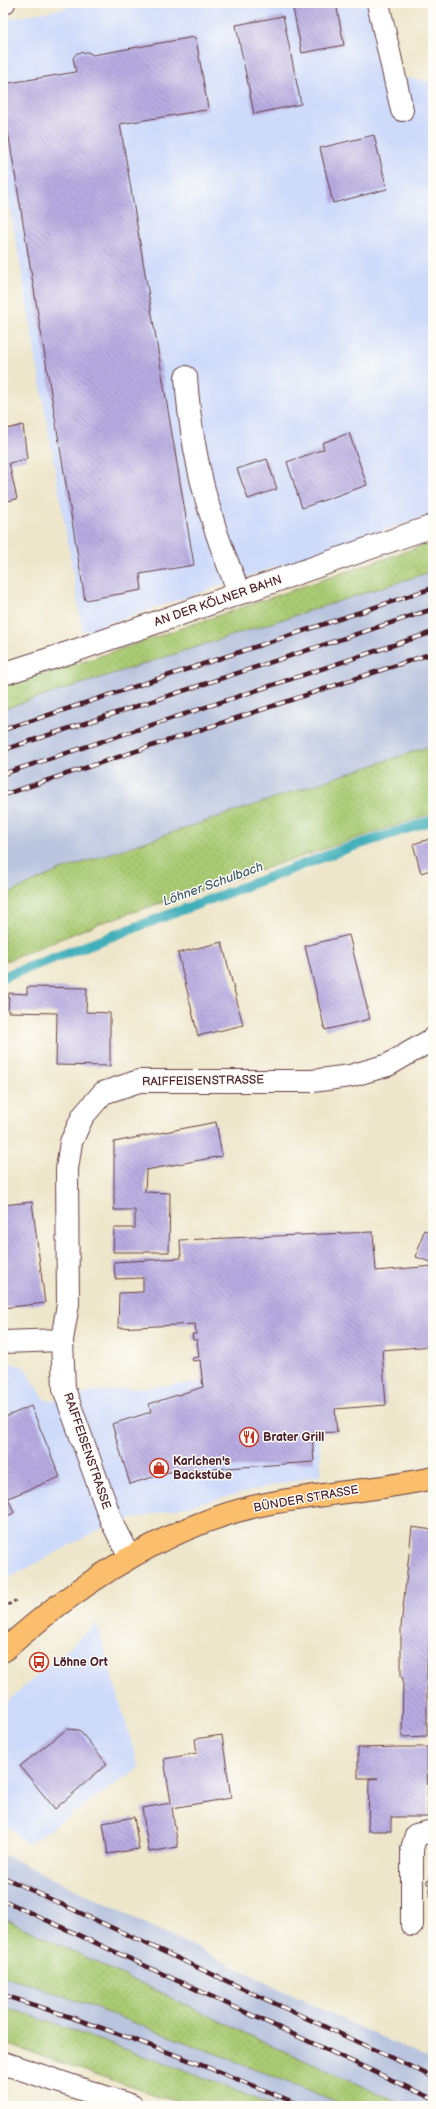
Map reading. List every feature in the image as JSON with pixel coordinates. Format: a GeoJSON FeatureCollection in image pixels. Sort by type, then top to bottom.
{"type":"FeatureCollection","features":[{"type":"Feature","properties":{"kind":"main road","name":"BÜNDER STRASSE"},"geometry":{"type":"LineString","coordinates":[[3,1651],[64,1601],[130,1557],[170,1537],[215,1518],[270,1503],[433,1478]]}},
{"type":"Feature","properties":{"kind":"street"},"geometry":{"type":"LineString","coordinates":[[378,3],[402,110]]}},
{"type":"Feature","properties":{"kind":"street"},"geometry":{"type":"LineString","coordinates":[[186,377],[188,404],[194,440],[211,518],[238,593]]}},
{"type":"Feature","properties":{"kind":"street","name":"AN DER KÖLNER BAHN"},"geometry":{"type":"LineString","coordinates":[[3,674],[77,650],[433,526]]}},
{"type":"Feature","properties":{"kind":"street","name":"RAIFFEISENSTRASSE"},"geometry":{"type":"LineString","coordinates":[[130,1557],[111,1520],[64,1389],[62,1340],[68,1304],[67,1169],[71,1142],[83,1116],[103,1093],[139,1081],[312,1081],[350,1076],[388,1065],[433,1039]]}},
{"type":"Feature","properties":{"kind":"street"},"geometry":{"type":"LineString","coordinates":[[3,1342],[62,1340]]}},
{"type":"Feature","properties":{"kind":"street"},"geometry":{"type":"LineString","coordinates":[[412,1925],[412,1849],[416,1835],[433,1831]]}},
{"type":"Feature","properties":{"kind":"street"},"geometry":{"type":"LineString","coordinates":[[3,2063],[132,2106]]}},
{"type":"Feature","properties":{"kind":"shaded area"},"geometry":{"type":"Polygon","coordinates":[[[90,3],[369,3],[384,75],[433,82],[433,514],[83,632],[3,166],[3,20],[90,3]]]}},
{"type":"Feature","properties":{"kind":"shaded area"},"geometry":{"type":"Polygon","coordinates":[[[433,571],[433,745],[58,871],[3,896],[3,709],[433,571]]]}},
{"type":"Feature","properties":{"kind":"shaded area"},"geometry":{"type":"Polygon","coordinates":[[[3,1361],[24,1367],[46,1401],[99,1391],[313,1373],[322,1474],[108,1525],[3,1581],[3,1361]]]}},
{"type":"Feature","properties":{"kind":"shaded area"},"geometry":{"type":"Polygon","coordinates":[[[97,1623],[139,1768],[27,1845],[3,1820],[3,1705],[97,1623]]]}},
{"type":"Feature","properties":{"kind":"shaded area"},"geometry":{"type":"Polygon","coordinates":[[[3,1854],[354,2025],[433,2060],[433,2106],[408,2106],[268,2044],[3,1918],[3,1854]]]}},
{"type":"Feature","properties":{"kind":"shaded area"},"geometry":{"type":"Polygon","coordinates":[[[3,1976],[32,1984],[256,2069],[347,2106],[273,2106],[200,2076],[23,2013],[3,2008],[3,1976]]]}},
{"type":"Feature","properties":{"kind":"green space"},"geometry":{"type":"Polygon","coordinates":[[[433,542],[433,571],[3,709],[3,685],[86,661],[433,542]]]}},
{"type":"Feature","properties":{"kind":"green space"},"geometry":{"type":"Polygon","coordinates":[[[433,745],[433,813],[100,923],[3,962],[3,896],[58,871],[433,745]]]}},
{"type":"Feature","properties":{"kind":"green space"},"geometry":{"type":"Polygon","coordinates":[[[3,1918],[268,2044],[408,2106],[347,2106],[256,2069],[32,1984],[3,1976],[3,1918]]]}},
{"type":"Feature","properties":{"kind":"green space"},"geometry":{"type":"Polygon","coordinates":[[[3,2008],[23,2013],[200,2076],[273,2106],[188,2106],[3,2043],[3,2008]]]}},
{"type":"Feature","properties":{"kind":"building"},"geometry":{"type":"Polygon","coordinates":[[[322,3],[336,3],[344,45],[302,53],[293,9],[322,3]]]}},
{"type":"Feature","properties":{"kind":"building"},"geometry":{"type":"Polygon","coordinates":[[[283,16],[301,104],[254,114],[236,25],[283,16]]]}},
{"type":"Feature","properties":{"kind":"building"},"geometry":{"type":"Polygon","coordinates":[[[194,37],[196,39],[208,108],[206,110],[120,124],[194,565],[140,574],[142,590],[85,600],[3,101],[3,84],[76,72],[73,58],[77,53],[88,52],[93,55],[194,37]]]}},
{"type":"Feature","properties":{"kind":"building"},"geometry":{"type":"Polygon","coordinates":[[[374,135],[387,189],[333,203],[320,148],[374,135]]]}},
{"type":"Feature","properties":{"kind":"building"},"geometry":{"type":"Polygon","coordinates":[[[23,425],[27,459],[9,463],[17,499],[3,502],[3,430],[23,425]]]}},
{"type":"Feature","properties":{"kind":"building"},"geometry":{"type":"Polygon","coordinates":[[[349,433],[367,485],[302,508],[287,462],[324,449],[322,443],[349,433]]]}},
{"type":"Feature","properties":{"kind":"building"},"geometry":{"type":"Polygon","coordinates":[[[267,459],[277,489],[248,499],[237,469],[267,459]]]}},
{"type":"Feature","properties":{"kind":"building"},"geometry":{"type":"Polygon","coordinates":[[[433,838],[433,869],[421,873],[413,844],[433,838]]]}},
{"type":"Feature","properties":{"kind":"building"},"geometry":{"type":"Polygon","coordinates":[[[349,935],[370,1019],[325,1030],[305,946],[349,935]]]}},
{"type":"Feature","properties":{"kind":"building"},"geometry":{"type":"Polygon","coordinates":[[[222,942],[243,1025],[198,1036],[178,953],[222,942]]]}},
{"type":"Feature","properties":{"kind":"building"},"geometry":{"type":"Polygon","coordinates":[[[27,987],[87,988],[86,1012],[110,1013],[110,1066],[56,1065],[57,1013],[8,1012],[9,993],[27,994],[27,987]]]}},
{"type":"Feature","properties":{"kind":"building"},"geometry":{"type":"Polygon","coordinates":[[[216,1122],[222,1156],[146,1170],[145,1192],[170,1193],[169,1252],[113,1252],[114,1228],[135,1228],[135,1210],[114,1210],[114,1142],[216,1122]]]}},
{"type":"Feature","properties":{"kind":"building"},"geometry":{"type":"Polygon","coordinates":[[[32,1202],[45,1303],[3,1308],[3,1205],[32,1202]]]}},
{"type":"Feature","properties":{"kind":"building"},"geometry":{"type":"Polygon","coordinates":[[[424,1230],[433,1233],[433,1263],[416,1257],[424,1230]]]}},
{"type":"Feature","properties":{"kind":"building"},"geometry":{"type":"Polygon","coordinates":[[[373,1232],[376,1271],[433,1266],[433,1346],[382,1350],[386,1405],[335,1409],[337,1432],[312,1433],[314,1462],[169,1472],[130,1484],[112,1424],[151,1412],[149,1404],[203,1387],[200,1360],[193,1361],[192,1358],[199,1357],[197,1340],[193,1340],[192,1334],[196,1334],[195,1324],[118,1328],[119,1293],[143,1292],[143,1278],[115,1279],[114,1262],[181,1258],[180,1240],[373,1232]]]}},
{"type":"Feature","properties":{"kind":"building"},"geometry":{"type":"Polygon","coordinates":[[[31,1406],[60,1477],[8,1498],[14,1513],[3,1518],[3,1418],[31,1406]]]}},
{"type":"Feature","properties":{"kind":"building"},"geometry":{"type":"Polygon","coordinates":[[[412,1527],[433,1530],[433,1628],[431,1628],[427,1663],[427,1736],[402,1737],[403,1678],[401,1677],[401,1626],[412,1527]]]}},
{"type":"Feature","properties":{"kind":"building"},"geometry":{"type":"Polygon","coordinates":[[[67,1729],[79,1730],[107,1764],[55,1809],[20,1766],[67,1729]]]}},
{"type":"Feature","properties":{"kind":"building"},"geometry":{"type":"Polygon","coordinates":[[[222,1735],[231,1798],[172,1808],[178,1847],[149,1852],[142,1808],[171,1803],[164,1759],[197,1753],[195,1739],[222,1735]]]}},
{"type":"Feature","properties":{"kind":"building"},"geometry":{"type":"Polygon","coordinates":[[[427,1747],[428,1817],[391,1817],[391,1831],[368,1831],[369,1779],[378,1778],[358,1778],[358,1748],[427,1747]]]}},
{"type":"Feature","properties":{"kind":"building"},"geometry":{"type":"Polygon","coordinates":[[[134,1817],[139,1849],[108,1854],[103,1823],[134,1817]]]}},
{"type":"Feature","properties":{"kind":"building"},"geometry":{"type":"Polygon","coordinates":[[[431,1847],[433,1847],[433,1896],[430,1896],[430,1884],[427,1884],[427,1880],[430,1880],[431,1847]]]}},
{"type":"Feature","properties":{"kind":"waterway","name":"Löhner Schulbach"},"geometry":{"type":"LineString","coordinates":[[3,977],[339,851],[433,820]]}},
{"type":"Feature","properties":{"kind":"railway"},"geometry":{"type":"LineString","coordinates":[[3,730],[433,588]]}},
{"type":"Feature","properties":{"kind":"railway"},"geometry":{"type":"LineString","coordinates":[[3,750],[433,609]]}},
{"type":"Feature","properties":{"kind":"railway"},"geometry":{"type":"LineString","coordinates":[[3,774],[433,632]]}},
{"type":"Feature","properties":{"kind":"railway"},"geometry":{"type":"LineString","coordinates":[[3,795],[433,653]]}},
{"type":"Feature","properties":{"kind":"railway"},"geometry":{"type":"LineString","coordinates":[[3,1877],[433,2077]]}},
{"type":"Feature","properties":{"kind":"railway"},"geometry":{"type":"LineString","coordinates":[[3,1900],[433,2099]]}},
{"type":"Feature","properties":{"kind":"railway"},"geometry":{"type":"LineString","coordinates":[[3,1995],[154,2047],[303,2106]]}},
{"type":"Feature","properties":{"kind":"place","name":"Brater Grill"},"geometry":{"type":"Point","coordinates":[249,1437]}},
{"type":"Feature","properties":{"kind":"place","name":"Karlchen's Backstube"},"geometry":{"type":"Point","coordinates":[159,1468]}},
{"type":"Feature","properties":{"kind":"place","name":"Löhne Ort"},"geometry":{"type":"Point","coordinates":[39,1662]}}]}
